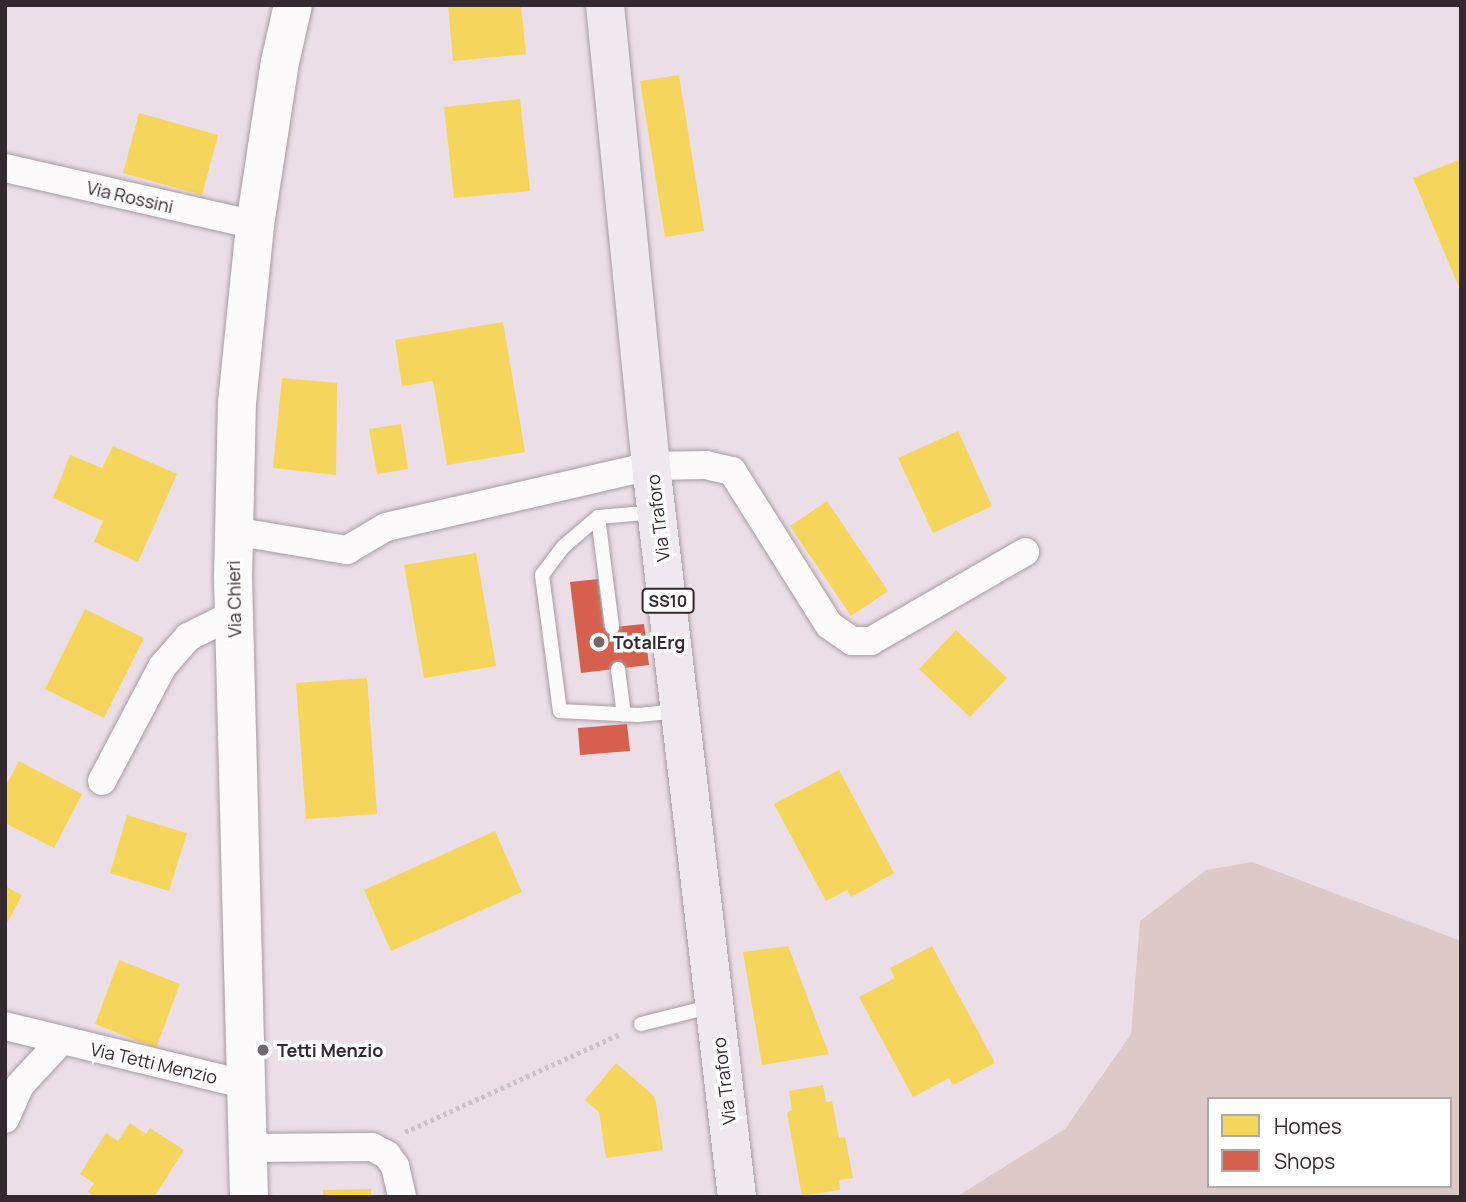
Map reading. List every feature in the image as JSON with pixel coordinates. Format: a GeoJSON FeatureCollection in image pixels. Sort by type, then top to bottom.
{"type":"FeatureCollection","features":[{"type":"Feature","properties":{"kind":"main road","name":"Via Chieri"},"geometry":{"type":"LineString","coordinates":[[249,1197],[234,614],[233,530],[237,403],[255,225],[280,62],[293,5]]}},
{"type":"Feature","properties":{"kind":"main road","name":"Via Traforo"},"geometry":{"type":"LineString","coordinates":[[606,5],[652,466],[737,1197]]}},
{"type":"Feature","properties":{"kind":"street","name":"Via Rossini"},"geometry":{"type":"LineString","coordinates":[[5,169],[255,225]]}},
{"type":"Feature","properties":{"kind":"street"},"geometry":{"type":"LineString","coordinates":[[233,530],[347,550],[386,527],[652,466],[706,465],[732,471],[829,625],[852,641],[871,641],[1025,552]]}},
{"type":"Feature","properties":{"kind":"street"},"geometry":{"type":"LineString","coordinates":[[102,781],[162,667],[188,637],[234,614]]}},
{"type":"Feature","properties":{"kind":"street","name":"Via Tetti Menzio"},"geometry":{"type":"LineString","coordinates":[[5,1026],[247,1085]]}},
{"type":"Feature","properties":{"kind":"street"},"geometry":{"type":"LineString","coordinates":[[5,1119],[20,1085],[61,1041]]}},
{"type":"Feature","properties":{"kind":"street"},"geometry":{"type":"LineString","coordinates":[[248,1148],[372,1147],[387,1154],[395,1166],[402,1197]]}},
{"type":"Feature","properties":{"kind":"lane"},"geometry":{"type":"LineString","coordinates":[[657,511],[598,517],[563,548],[542,575],[560,710],[624,715],[680,711]]}},
{"type":"Feature","properties":{"kind":"lane"},"geometry":{"type":"LineString","coordinates":[[598,517],[612,627]]}},
{"type":"Feature","properties":{"kind":"lane"},"geometry":{"type":"LineString","coordinates":[[618,669],[624,715]]}},
{"type":"Feature","properties":{"kind":"lane"},"geometry":{"type":"LineString","coordinates":[[641,1024],[715,1006]]}},
{"type":"Feature","properties":{"kind":"path"},"geometry":{"type":"LineString","coordinates":[[372,1147],[641,1024]]}},
{"type":"Feature","properties":{"kind":"shaded area"},"geometry":{"type":"Polygon","coordinates":[[[1252,862],[1461,941],[1461,1197],[956,1197],[1065,1129],[1131,1034],[1140,921],[1206,870],[1252,862]]]}},
{"type":"Feature","properties":{"kind":"building: Homes"},"geometry":{"type":"Polygon","coordinates":[[[448,5],[521,5],[526,54],[453,61],[448,5]]]}},
{"type":"Feature","properties":{"kind":"building: Homes"},"geometry":{"type":"Polygon","coordinates":[[[679,75],[704,231],[665,237],[640,81],[679,75]]]}},
{"type":"Feature","properties":{"kind":"building: Homes"},"geometry":{"type":"Polygon","coordinates":[[[520,99],[530,191],[454,198],[444,107],[520,99]]]}},
{"type":"Feature","properties":{"kind":"building: Homes"},"geometry":{"type":"Polygon","coordinates":[[[139,113],[218,135],[202,195],[123,173],[139,113]]]}},
{"type":"Feature","properties":{"kind":"building: Homes"},"geometry":{"type":"Polygon","coordinates":[[[1461,159],[1461,292],[1413,178],[1461,159]]]}},
{"type":"Feature","properties":{"kind":"building: Homes"},"geometry":{"type":"Polygon","coordinates":[[[503,322],[525,452],[447,465],[433,381],[402,386],[395,340],[503,322]]]}},
{"type":"Feature","properties":{"kind":"building: Homes"},"geometry":{"type":"Polygon","coordinates":[[[282,378],[337,383],[336,475],[273,468],[282,378]]]}},
{"type":"Feature","properties":{"kind":"building: Homes"},"geometry":{"type":"Polygon","coordinates":[[[401,424],[408,469],[377,474],[369,429],[401,424]]]}},
{"type":"Feature","properties":{"kind":"building: Homes"},"geometry":{"type":"Polygon","coordinates":[[[958,431],[992,506],[933,533],[898,458],[958,431]]]}},
{"type":"Feature","properties":{"kind":"building: Homes"},"geometry":{"type":"Polygon","coordinates":[[[113,446],[177,474],[138,562],[94,542],[103,521],[53,498],[70,455],[102,468],[113,446]]]}},
{"type":"Feature","properties":{"kind":"building: Homes"},"geometry":{"type":"Polygon","coordinates":[[[827,501],[888,591],[851,616],[790,526],[827,501]]]}},
{"type":"Feature","properties":{"kind":"building: Homes"},"geometry":{"type":"Polygon","coordinates":[[[476,553],[496,666],[424,678],[404,565],[476,553]]]}},
{"type":"Feature","properties":{"kind":"building: Homes"},"geometry":{"type":"Polygon","coordinates":[[[85,609],[144,638],[104,718],[45,689],[85,609]]]}},
{"type":"Feature","properties":{"kind":"building: Homes"},"geometry":{"type":"Polygon","coordinates":[[[956,630],[1007,678],[970,717],[919,669],[956,630]]]}},
{"type":"Feature","properties":{"kind":"building: Homes"},"geometry":{"type":"Polygon","coordinates":[[[367,678],[377,814],[306,819],[296,683],[367,678]]]}},
{"type":"Feature","properties":{"kind":"building: Homes"},"geometry":{"type":"Polygon","coordinates":[[[19,761],[82,794],[54,848],[5,823],[5,787],[19,761]]]}},
{"type":"Feature","properties":{"kind":"building: Homes"},"geometry":{"type":"Polygon","coordinates":[[[839,770],[894,873],[851,897],[847,890],[826,901],[774,804],[839,770]]]}},
{"type":"Feature","properties":{"kind":"building: Homes"},"geometry":{"type":"Polygon","coordinates":[[[127,815],[187,833],[169,891],[110,873],[127,815]]]}},
{"type":"Feature","properties":{"kind":"building: Homes"},"geometry":{"type":"Polygon","coordinates":[[[495,831],[522,892],[391,951],[364,890],[495,831]]]}},
{"type":"Feature","properties":{"kind":"building: Homes"},"geometry":{"type":"Polygon","coordinates":[[[5,886],[22,895],[5,927],[5,886]]]}},
{"type":"Feature","properties":{"kind":"building: Homes"},"geometry":{"type":"Polygon","coordinates":[[[788,946],[829,1054],[762,1065],[743,952],[788,946]]]}},
{"type":"Feature","properties":{"kind":"building: Homes"},"geometry":{"type":"Polygon","coordinates":[[[932,946],[995,1063],[953,1085],[949,1078],[913,1097],[859,997],[895,978],[890,968],[932,946]]]}},
{"type":"Feature","properties":{"kind":"building: Homes"},"geometry":{"type":"Polygon","coordinates":[[[119,960],[180,984],[156,1048],[95,1024],[119,960]]]}},
{"type":"Feature","properties":{"kind":"building: Homes"},"geometry":{"type":"Polygon","coordinates":[[[616,1063],[655,1097],[663,1150],[606,1158],[599,1112],[585,1100],[616,1063]]]}},
{"type":"Feature","properties":{"kind":"building: Homes"},"geometry":{"type":"Polygon","coordinates":[[[823,1085],[826,1102],[832,1101],[839,1138],[845,1137],[853,1178],[839,1180],[840,1190],[802,1196],[787,1113],[792,1110],[789,1091],[823,1085]]]}},
{"type":"Feature","properties":{"kind":"building: Homes"},"geometry":{"type":"Polygon","coordinates":[[[130,1123],[146,1134],[150,1128],[184,1150],[154,1197],[95,1197],[88,1192],[94,1183],[80,1174],[106,1133],[118,1141],[130,1123]]]}},
{"type":"Feature","properties":{"kind":"building: Homes"},"geometry":{"type":"Polygon","coordinates":[[[371,1189],[371,1197],[323,1197],[323,1190],[371,1189]]]}},
{"type":"Feature","properties":{"kind":"building: Shops"},"geometry":{"type":"Polygon","coordinates":[[[598,579],[604,628],[644,624],[649,665],[581,673],[570,582],[598,579]]]}},
{"type":"Feature","properties":{"kind":"building: Shops"},"geometry":{"type":"Polygon","coordinates":[[[627,724],[630,751],[580,755],[578,728],[627,724]]]}},
{"type":"Feature","properties":{"kind":"place","name":"TotalErg"},"geometry":{"type":"Point","coordinates":[599,642]}},
{"type":"Feature","properties":{"kind":"place","name":"Tetti Menzio"},"geometry":{"type":"Point","coordinates":[263,1050]}}]}
